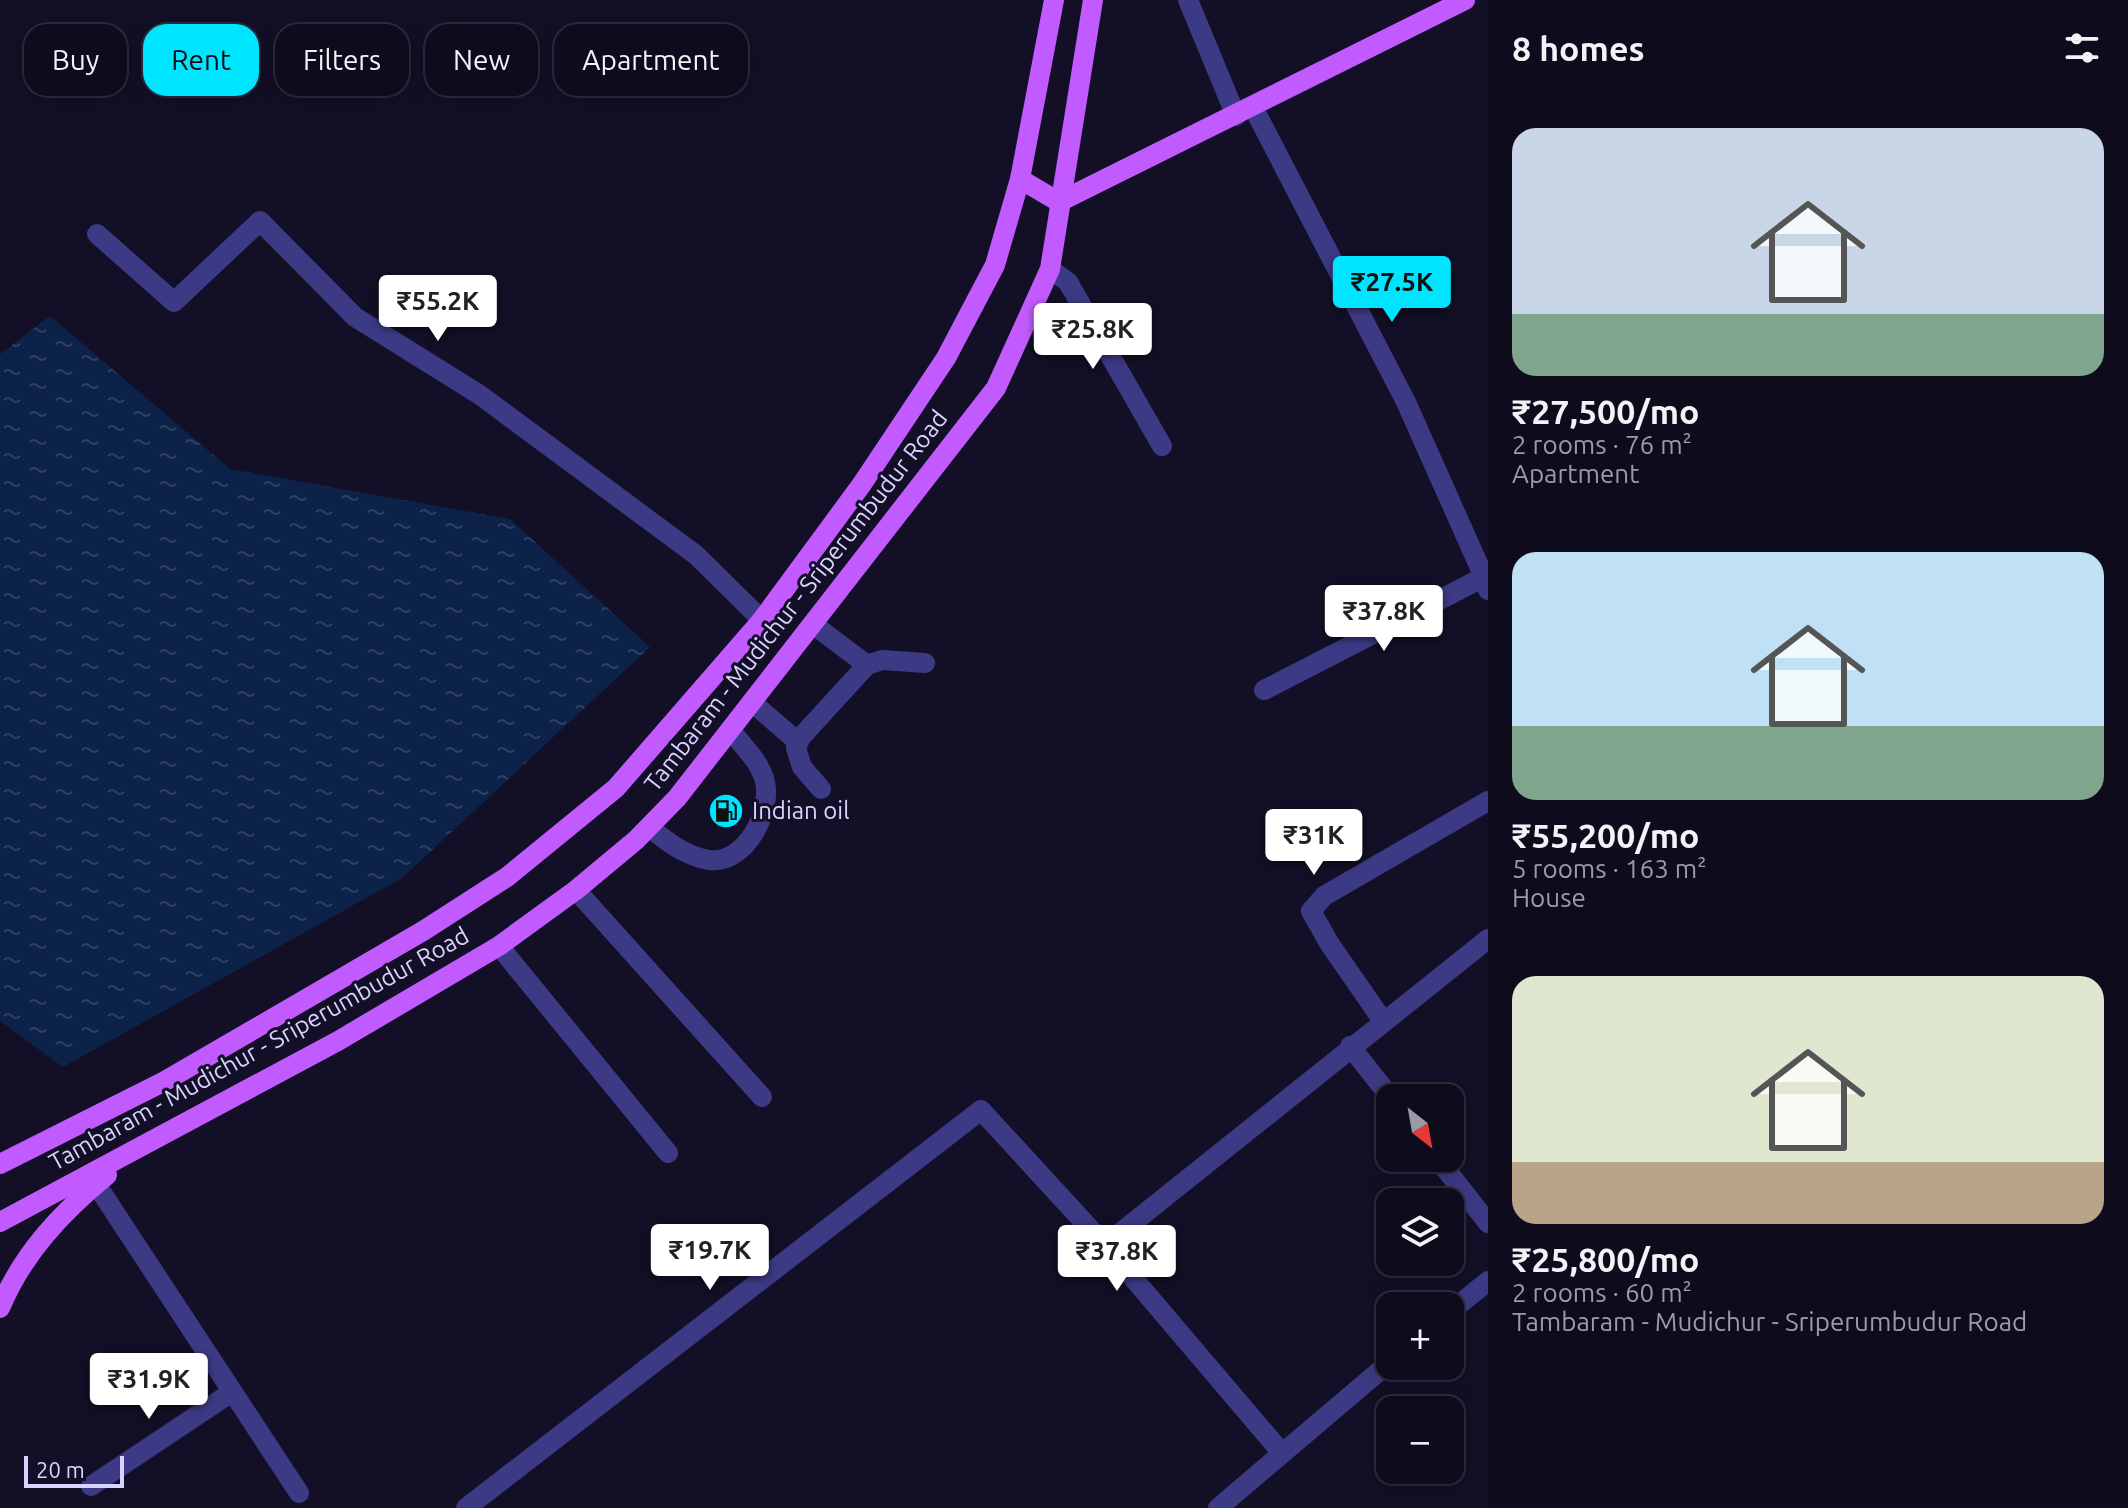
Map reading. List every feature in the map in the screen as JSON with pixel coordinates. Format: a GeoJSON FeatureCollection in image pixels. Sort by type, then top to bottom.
{"type":"FeatureCollection","features":[{"type":"Feature","properties":{"kind":"main road","name":"Tambaram - Mudichur - Sriperumbudur Road"},"geometry":{"type":"LineString","coordinates":[[0,1164],[165,1081],[423,931],[507,877],[616,788],[762,620],[862,484],[946,358],[995,265],[1020,179],[1054,0]]}},
{"type":"Feature","properties":{"kind":"main road","name":"Tambaram - Mudichur - Sriperumbudur Road"},"geometry":{"type":"LineString","coordinates":[[0,1222],[338,1041],[499,946],[576,890],[649,827],[732,732],[996,388],[1050,269],[1093,0]]}},
{"type":"Feature","properties":{"kind":"main road"},"geometry":{"type":"LineString","coordinates":[[1020,179],[1059,202],[1465,0]]}},
{"type":"Feature","properties":{"kind":"main road"},"geometry":{"type":"LineString","coordinates":[[0,1308],[18,1270],[68,1207],[173,1130]]}},
{"type":"Feature","properties":{"kind":"main road"},"geometry":{"type":"LineString","coordinates":[[0,1147],[21,1149],[40,1145]]}},
{"type":"Feature","properties":{"kind":"street"},"geometry":{"type":"LineString","coordinates":[[1188,0],[1244,111],[1406,402],[1487,581],[1264,690]]}},
{"type":"Feature","properties":{"kind":"street"},"geometry":{"type":"LineString","coordinates":[[97,234],[174,302],[260,221],[355,317],[480,395],[645,517],[696,555],[762,620]]}},
{"type":"Feature","properties":{"kind":"street"},"geometry":{"type":"LineString","coordinates":[[1050,269],[1068,282],[1162,446]]}},
{"type":"Feature","properties":{"kind":"street"},"geometry":{"type":"LineString","coordinates":[[814,625],[867,665]]}},
{"type":"Feature","properties":{"kind":"street"},"geometry":{"type":"LineString","coordinates":[[821,789],[802,767],[796,748],[798,742],[867,665],[882,660],[925,663]]}},
{"type":"Feature","properties":{"kind":"street"},"geometry":{"type":"LineString","coordinates":[[754,704],[798,742]]}},
{"type":"Feature","properties":{"kind":"street"},"geometry":{"type":"LineString","coordinates":[[649,827],[679,849],[711,860],[729,857],[747,840],[762,821],[767,799],[764,778],[753,757],[732,732]]}},
{"type":"Feature","properties":{"kind":"street"},"geometry":{"type":"LineString","coordinates":[[1383,1021],[1329,943],[1311,911],[1324,896],[1488,801]]}},
{"type":"Feature","properties":{"kind":"street"},"geometry":{"type":"LineString","coordinates":[[576,890],[762,1097]]}},
{"type":"Feature","properties":{"kind":"street"},"geometry":{"type":"LineString","coordinates":[[1105,1245],[1350,1046],[1488,939]]}},
{"type":"Feature","properties":{"kind":"street"},"geometry":{"type":"LineString","coordinates":[[499,946],[668,1153]]}},
{"type":"Feature","properties":{"kind":"street"},"geometry":{"type":"LineString","coordinates":[[1350,1046],[1380,1084]]}},
{"type":"Feature","properties":{"kind":"street"},"geometry":{"type":"LineString","coordinates":[[466,1508],[981,1110],[1105,1245],[1281,1452]]}},
{"type":"Feature","properties":{"kind":"street"},"geometry":{"type":"LineString","coordinates":[[1448,1172],[1488,1223]]}},
{"type":"Feature","properties":{"kind":"street"},"geometry":{"type":"LineString","coordinates":[[96,1184],[299,1493]]}},
{"type":"Feature","properties":{"kind":"street"},"geometry":{"type":"LineString","coordinates":[[1464,1301],[1488,1281]]}},
{"type":"Feature","properties":{"kind":"street"},"geometry":{"type":"LineString","coordinates":[[1218,1508],[1376,1374]]}},
{"type":"Feature","properties":{"kind":"street"},"geometry":{"type":"LineString","coordinates":[[91,1486],[232,1392]]}},
{"type":"Feature","properties":{"kind":"water"},"geometry":{"type":"Polygon","coordinates":[[[50,316],[230,469],[510,519],[650,647],[402,878],[63,1067],[0,1021],[0,354],[50,316]]]}},
{"type":"Feature","properties":{"kind":"place","name":"Indian oil"},"geometry":{"type":"Point","coordinates":[726,811]}}]}
